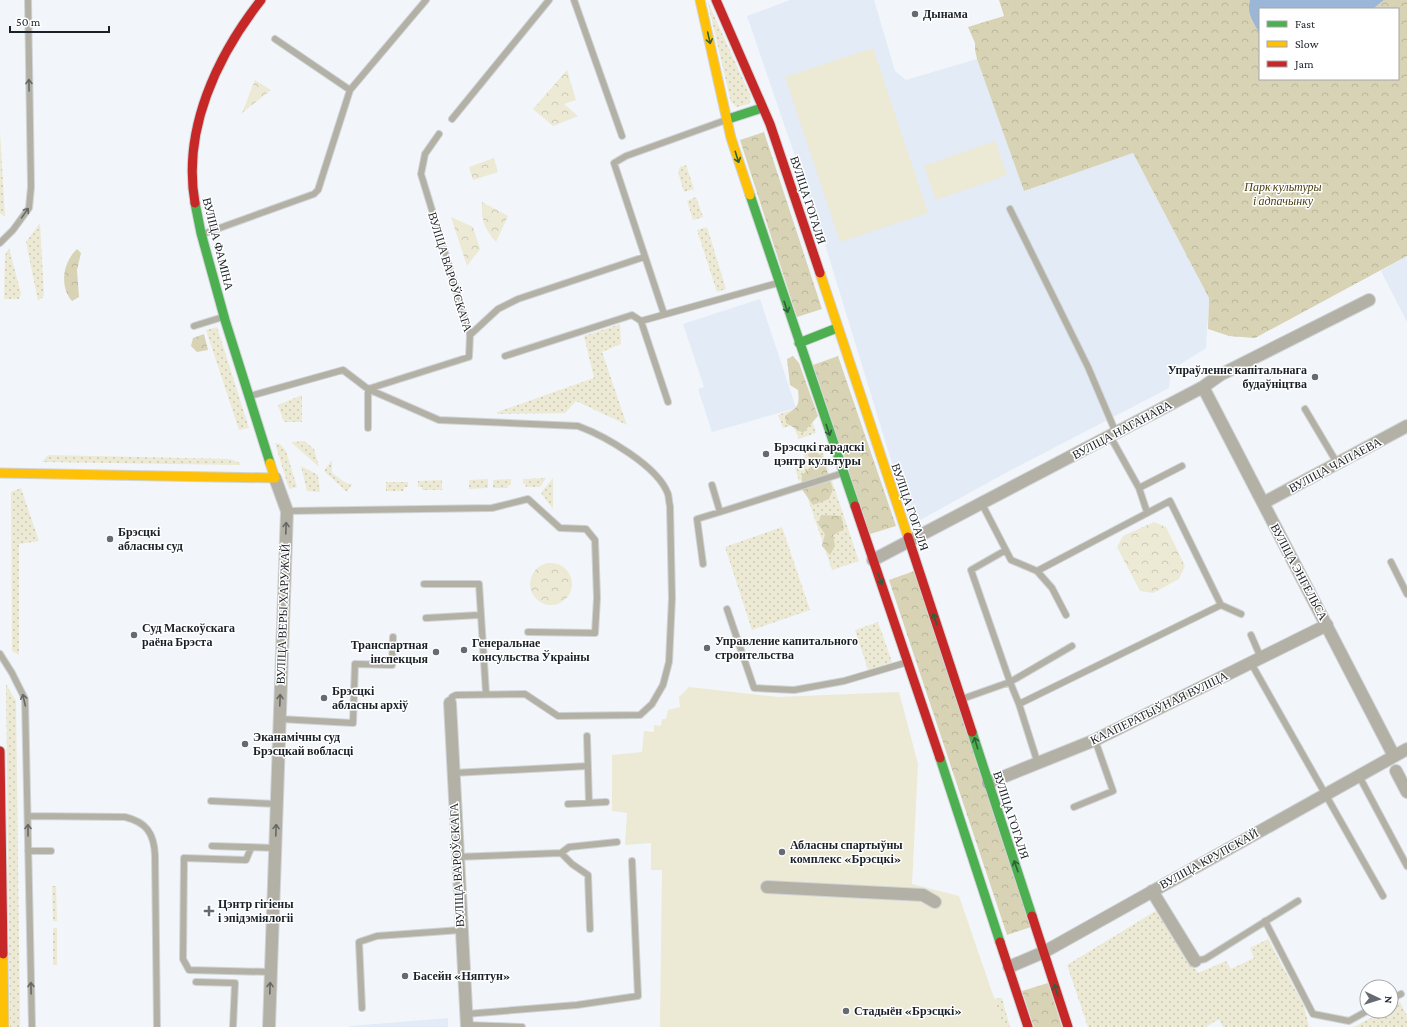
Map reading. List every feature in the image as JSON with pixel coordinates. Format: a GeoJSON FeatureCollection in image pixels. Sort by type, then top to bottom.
{"type":"FeatureCollection","features":[{"type":"Feature","properties":{"kind":"main road","name":"ВУЛІЦА ФАМІНА"},"geometry":{"type":"LineString","coordinates":[[261,0],[233,39],[216,71],[204,105],[195,145],[192,176],[195,206],[223,317],[250,396],[275,478]]}},
{"type":"Feature","properties":{"kind":"main road"},"geometry":{"type":"LineString","coordinates":[[700,0],[728,119],[731,138],[778,283],[909,662],[1028,1027]]}},
{"type":"Feature","properties":{"kind":"main road","name":"ВУЛІЦА ГОГАЛЯ"},"geometry":{"type":"LineString","coordinates":[[716,0],[770,124],[962,699],[1068,1027]]}},
{"type":"Feature","properties":{"kind":"main road"},"geometry":{"type":"LineString","coordinates":[[728,119],[762,108]]}},
{"type":"Feature","properties":{"kind":"main road"},"geometry":{"type":"LineString","coordinates":[[799,343],[837,328]]}},
{"type":"Feature","properties":{"kind":"main road"},"geometry":{"type":"LineString","coordinates":[[0,473],[275,478]]}},
{"type":"Feature","properties":{"kind":"main road"},"geometry":{"type":"LineString","coordinates":[[0,751],[4,1027]]}},
{"type":"Feature","properties":{"kind":"street","name":"ВУЛІЦА НАГАНАВА"},"geometry":{"type":"LineString","coordinates":[[874,560],[1203,387],[1220,375],[1370,300]]}},
{"type":"Feature","properties":{"kind":"street","name":"ВУЛІЦА ЭНГЕЛЬСА"},"geometry":{"type":"LineString","coordinates":[[1203,387],[1394,756]]}},
{"type":"Feature","properties":{"kind":"street","name":"ВУЛІЦА ЧАПАЕВА"},"geometry":{"type":"LineString","coordinates":[[1263,503],[1407,426]]}},
{"type":"Feature","properties":{"kind":"street","name":"ВУЛІЦА ВЕРЫ ХАРУЖАЙ"},"geometry":{"type":"LineString","coordinates":[[269,1027],[287,511],[275,478]]}},
{"type":"Feature","properties":{"kind":"street","name":"КААПЕРАТЫЎНАЯ ВУЛІЦА"},"geometry":{"type":"LineString","coordinates":[[988,783],[1095,740],[1326,625]]}},
{"type":"Feature","properties":{"kind":"street","name":"ВУЛІЦА ВАРОЎСКАГА"},"geometry":{"type":"LineString","coordinates":[[450,703],[456,857],[466,1022]]}},
{"type":"Feature","properties":{"kind":"street","name":"ВУЛІЦА КРУПСКАЙ"},"geometry":{"type":"LineString","coordinates":[[1009,967],[1044,952],[1407,749]]}},
{"type":"Feature","properties":{"kind":"street"},"geometry":{"type":"LineString","coordinates":[[1396,771],[1407,792]]}},
{"type":"Feature","properties":{"kind":"street"},"geometry":{"type":"LineString","coordinates":[[768,887],[923,895],[935,902]]}},
{"type":"Feature","properties":{"kind":"street"},"geometry":{"type":"LineString","coordinates":[[1152,891],[1195,961]]}},
{"type":"Feature","properties":{"kind":"lane"},"geometry":{"type":"LineString","coordinates":[[0,243],[13,230],[29,208],[31,188],[28,0]]}},
{"type":"Feature","properties":{"kind":"lane"},"geometry":{"type":"LineString","coordinates":[[202,234],[314,194],[320,185],[350,90],[426,0]]}},
{"type":"Feature","properties":{"kind":"lane"},"geometry":{"type":"LineString","coordinates":[[452,119],[549,0]]}},
{"type":"Feature","properties":{"kind":"lane"},"geometry":{"type":"LineString","coordinates":[[574,0],[622,136]]}},
{"type":"Feature","properties":{"kind":"lane"},"geometry":{"type":"LineString","coordinates":[[275,39],[350,90]]}},
{"type":"Feature","properties":{"kind":"lane"},"geometry":{"type":"LineString","coordinates":[[664,314],[614,162],[626,156],[728,119]]}},
{"type":"Feature","properties":{"kind":"lane","name":"ВУЛІЦА ВАРОЎСКАГА"},"geometry":{"type":"LineString","coordinates":[[368,389],[469,357],[470,334],[421,174],[425,154],[439,134]]}},
{"type":"Feature","properties":{"kind":"lane"},"geometry":{"type":"LineString","coordinates":[[1010,209],[1088,367],[1113,434],[1139,488],[1147,512]]}},
{"type":"Feature","properties":{"kind":"lane"},"geometry":{"type":"LineString","coordinates":[[470,334],[498,309],[518,299],[644,257]]}},
{"type":"Feature","properties":{"kind":"lane"},"geometry":{"type":"LineString","coordinates":[[641,321],[778,283]]}},
{"type":"Feature","properties":{"kind":"lane"},"geometry":{"type":"LineString","coordinates":[[505,356],[632,315],[641,321],[668,402]]}},
{"type":"Feature","properties":{"kind":"lane"},"geometry":{"type":"LineString","coordinates":[[194,326],[223,317]]}},
{"type":"Feature","properties":{"kind":"lane"},"geometry":{"type":"LineString","coordinates":[[250,396],[343,370],[368,389],[439,420],[578,426],[589,430],[638,458],[663,484],[668,494],[672,598],[669,662],[664,685],[652,704],[640,715],[558,716],[525,694],[456,694],[452,697],[450,703]]}},
{"type":"Feature","properties":{"kind":"lane"},"geometry":{"type":"LineString","coordinates":[[368,389],[368,428]]}},
{"type":"Feature","properties":{"kind":"lane"},"geometry":{"type":"LineString","coordinates":[[1306,409],[1337,463]]}},
{"type":"Feature","properties":{"kind":"lane"},"geometry":{"type":"LineString","coordinates":[[1139,488],[1182,466]]}},
{"type":"Feature","properties":{"kind":"lane"},"geometry":{"type":"LineString","coordinates":[[703,564],[697,519],[843,473]]}},
{"type":"Feature","properties":{"kind":"lane"},"geometry":{"type":"LineString","coordinates":[[712,485],[720,512]]}},
{"type":"Feature","properties":{"kind":"lane"},"geometry":{"type":"LineString","coordinates":[[287,511],[492,508],[528,499],[560,528],[586,529],[595,540],[597,598],[595,633],[528,632]]}},
{"type":"Feature","properties":{"kind":"lane"},"geometry":{"type":"LineString","coordinates":[[1037,571],[1147,512],[1170,502],[1221,605],[1241,614]]}},
{"type":"Feature","properties":{"kind":"lane"},"geometry":{"type":"LineString","coordinates":[[982,504],[1011,560],[1037,571],[1052,588],[1066,615]]}},
{"type":"Feature","properties":{"kind":"lane"},"geometry":{"type":"LineString","coordinates":[[1006,550],[971,570],[1019,704],[1038,764]]}},
{"type":"Feature","properties":{"kind":"lane"},"geometry":{"type":"LineString","coordinates":[[1391,562],[1407,594]]}},
{"type":"Feature","properties":{"kind":"lane"},"geometry":{"type":"LineString","coordinates":[[424,584],[479,584],[486,693]]}},
{"type":"Feature","properties":{"kind":"lane"},"geometry":{"type":"LineString","coordinates":[[1019,704],[1221,605]]}},
{"type":"Feature","properties":{"kind":"lane"},"geometry":{"type":"LineString","coordinates":[[727,609],[754,688],[801,689],[844,681],[909,662]]}},
{"type":"Feature","properties":{"kind":"lane"},"geometry":{"type":"LineString","coordinates":[[426,618],[480,615]]}},
{"type":"Feature","properties":{"kind":"lane"},"geometry":{"type":"LineString","coordinates":[[1251,635],[1256,661],[1383,896]]}},
{"type":"Feature","properties":{"kind":"lane"},"geometry":{"type":"LineString","coordinates":[[280,719],[353,723],[355,664],[392,665],[393,637]]}},
{"type":"Feature","properties":{"kind":"lane"},"geometry":{"type":"LineString","coordinates":[[962,699],[1010,682],[1072,646]]}},
{"type":"Feature","properties":{"kind":"lane"},"geometry":{"type":"LineString","coordinates":[[0,654],[12,673],[25,699],[32,1027]]}},
{"type":"Feature","properties":{"kind":"lane"},"geometry":{"type":"LineString","coordinates":[[587,736],[589,803]]}},
{"type":"Feature","properties":{"kind":"lane"},"geometry":{"type":"LineString","coordinates":[[1074,807],[1113,790],[1095,740]]}},
{"type":"Feature","properties":{"kind":"lane"},"geometry":{"type":"LineString","coordinates":[[453,773],[588,766]]}},
{"type":"Feature","properties":{"kind":"lane"},"geometry":{"type":"LineString","coordinates":[[1359,776],[1407,866]]}},
{"type":"Feature","properties":{"kind":"lane"},"geometry":{"type":"LineString","coordinates":[[211,800],[277,804]]}},
{"type":"Feature","properties":{"kind":"lane"},"geometry":{"type":"LineString","coordinates":[[568,804],[606,802]]}},
{"type":"Feature","properties":{"kind":"lane"},"geometry":{"type":"LineString","coordinates":[[28,816],[125,817],[136,819],[151,834],[155,855],[157,1027]]}},
{"type":"Feature","properties":{"kind":"lane"},"geometry":{"type":"LineString","coordinates":[[456,857],[561,852],[569,847],[617,842]]}},
{"type":"Feature","properties":{"kind":"lane"},"geometry":{"type":"LineString","coordinates":[[212,846],[276,848]]}},
{"type":"Feature","properties":{"kind":"lane"},"geometry":{"type":"LineString","coordinates":[[251,848],[246,860],[184,858],[183,959],[189,970],[271,972]]}},
{"type":"Feature","properties":{"kind":"lane"},"geometry":{"type":"LineString","coordinates":[[28,851],[51,851]]}},
{"type":"Feature","properties":{"kind":"lane"},"geometry":{"type":"LineString","coordinates":[[561,852],[572,864],[588,875],[590,929]]}},
{"type":"Feature","properties":{"kind":"lane"},"geometry":{"type":"LineString","coordinates":[[466,1022],[638,996],[632,862]]}},
{"type":"Feature","properties":{"kind":"lane"},"geometry":{"type":"LineString","coordinates":[[1195,961],[1205,959],[1298,901]]}},
{"type":"Feature","properties":{"kind":"lane"},"geometry":{"type":"LineString","coordinates":[[1265,921],[1312,1014],[1349,1021],[1359,1015]]}},
{"type":"Feature","properties":{"kind":"lane"},"geometry":{"type":"LineString","coordinates":[[362,1008],[359,942],[377,936],[461,930]]}},
{"type":"Feature","properties":{"kind":"lane"},"geometry":{"type":"LineString","coordinates":[[196,982],[235,983],[233,1027]]}},
{"type":"Feature","properties":{"kind":"lane"},"geometry":{"type":"LineString","coordinates":[[466,1022],[522,1027]]}},
{"type":"Feature","properties":{"kind":"shaded area"},"geometry":{"type":"Polygon","coordinates":[[[790,0],[874,0],[895,71],[906,80],[977,59],[1024,191],[1133,153],[1209,298],[1206,348],[1171,370],[1169,388],[1011,470],[911,525],[823,238],[747,16],[790,0]]]}},
{"type":"Feature","properties":{"kind":"shaded area"},"geometry":{"type":"Polygon","coordinates":[[[1407,256],[1407,322],[1381,271],[1407,256]]]}},
{"type":"Feature","properties":{"kind":"shaded area"},"geometry":{"type":"Polygon","coordinates":[[[760,299],[796,408],[712,432],[698,389],[704,387],[683,324],[760,299]]]}},
{"type":"Feature","properties":{"kind":"shaded area"},"geometry":{"type":"Polygon","coordinates":[[[448,1018],[448,1027],[348,1027],[351,1026],[448,1018]]]}},
{"type":"Feature","properties":{"kind":"green space"},"geometry":{"type":"Polygon","coordinates":[[[707,0],[751,97],[749,104],[737,107],[731,102],[707,0]]]}},
{"type":"Feature","properties":{"kind":"green space","name":"Парк культуры і адпачынку"},"geometry":{"type":"Polygon","coordinates":[[[999,0],[1250,0],[1249,5],[1251,14],[1259,31],[1259,80],[1399,80],[1399,8],[1374,8],[1384,0],[1407,0],[1407,256],[1255,338],[1229,336],[1208,329],[1209,298],[1133,153],[1024,191],[977,59],[975,43],[968,27],[1004,16],[999,0]]]}},
{"type":"Feature","properties":{"kind":"green space"},"geometry":{"type":"Polygon","coordinates":[[[873,48],[928,213],[840,242],[785,77],[873,48]]]}},
{"type":"Feature","properties":{"kind":"green space"},"geometry":{"type":"Polygon","coordinates":[[[567,70],[576,100],[564,104],[578,116],[553,126],[533,109],[567,70]]]}},
{"type":"Feature","properties":{"kind":"green space"},"geometry":{"type":"Polygon","coordinates":[[[255,80],[271,90],[242,113],[255,80]]]}},
{"type":"Feature","properties":{"kind":"green space"},"geometry":{"type":"Polygon","coordinates":[[[0,131],[5,217],[0,213],[0,131]]]}},
{"type":"Feature","properties":{"kind":"green space"},"geometry":{"type":"Polygon","coordinates":[[[764,132],[822,309],[797,317],[740,140],[764,132]]]}},
{"type":"Feature","properties":{"kind":"green space"},"geometry":{"type":"Polygon","coordinates":[[[995,141],[1007,175],[936,200],[924,166],[995,141]]]}},
{"type":"Feature","properties":{"kind":"green space"},"geometry":{"type":"Polygon","coordinates":[[[494,158],[498,172],[473,180],[469,167],[494,158]]]}},
{"type":"Feature","properties":{"kind":"green space"},"geometry":{"type":"Polygon","coordinates":[[[686,165],[694,189],[684,192],[678,172],[680,167],[686,165]]]}},
{"type":"Feature","properties":{"kind":"green space"},"geometry":{"type":"Polygon","coordinates":[[[696,197],[703,217],[693,220],[687,201],[696,197]]]}},
{"type":"Feature","properties":{"kind":"green space"},"geometry":{"type":"Polygon","coordinates":[[[482,202],[508,216],[496,242],[484,224],[482,202]]]}},
{"type":"Feature","properties":{"kind":"green space"},"geometry":{"type":"Polygon","coordinates":[[[451,217],[473,227],[480,249],[467,266],[451,217]]]}},
{"type":"Feature","properties":{"kind":"green space"},"geometry":{"type":"Polygon","coordinates":[[[40,223],[44,296],[38,301],[26,242],[40,223]]]}},
{"type":"Feature","properties":{"kind":"green space"},"geometry":{"type":"Polygon","coordinates":[[[707,227],[726,289],[717,292],[697,230],[707,227]]]}},
{"type":"Feature","properties":{"kind":"green space"},"geometry":{"type":"Polygon","coordinates":[[[9,248],[21,294],[19,299],[4,299],[5,255],[9,248]]]}},
{"type":"Feature","properties":{"kind":"green space"},"geometry":{"type":"Polygon","coordinates":[[[77,249],[81,253],[77,270],[79,297],[72,301],[65,288],[64,274],[68,260],[77,249]]]}},
{"type":"Feature","properties":{"kind":"green space"},"geometry":{"type":"Polygon","coordinates":[[[620,324],[621,344],[602,352],[627,425],[576,401],[565,413],[497,414],[497,412],[594,378],[584,336],[620,324]]]}},
{"type":"Feature","properties":{"kind":"green space"},"geometry":{"type":"Polygon","coordinates":[[[217,327],[249,428],[239,430],[206,330],[217,327]]]}},
{"type":"Feature","properties":{"kind":"green space"},"geometry":{"type":"Polygon","coordinates":[[[204,334],[208,350],[197,352],[191,346],[193,338],[204,334]]]}},
{"type":"Feature","properties":{"kind":"green space"},"geometry":{"type":"Polygon","coordinates":[[[793,356],[799,363],[818,416],[803,433],[786,423],[785,416],[797,406],[798,403],[798,390],[790,385],[787,359],[793,356]]]}},
{"type":"Feature","properties":{"kind":"green space"},"geometry":{"type":"Polygon","coordinates":[[[838,356],[896,526],[870,534],[813,365],[838,356]]]}},
{"type":"Feature","properties":{"kind":"green space"},"geometry":{"type":"Polygon","coordinates":[[[302,395],[302,422],[284,422],[278,405],[302,395]]]}},
{"type":"Feature","properties":{"kind":"green space"},"geometry":{"type":"Polygon","coordinates":[[[807,404],[816,433],[799,439],[793,425],[783,428],[778,415],[807,404]]]}},
{"type":"Feature","properties":{"kind":"green space"},"geometry":{"type":"Polygon","coordinates":[[[304,441],[314,449],[319,467],[291,442],[304,441]]]}},
{"type":"Feature","properties":{"kind":"green space"},"geometry":{"type":"Polygon","coordinates":[[[275,443],[280,444],[286,451],[297,487],[289,489],[275,443]]]}},
{"type":"Feature","properties":{"kind":"green space"},"geometry":{"type":"Polygon","coordinates":[[[820,444],[829,471],[799,481],[795,468],[807,464],[802,450],[820,444]]]}},
{"type":"Feature","properties":{"kind":"green space"},"geometry":{"type":"Polygon","coordinates":[[[814,451],[822,456],[833,489],[829,499],[813,505],[801,488],[802,475],[812,466],[808,454],[814,451]]]}},
{"type":"Feature","properties":{"kind":"green space"},"geometry":{"type":"Polygon","coordinates":[[[48,455],[230,459],[240,463],[240,465],[42,462],[48,455]]]}},
{"type":"Feature","properties":{"kind":"green space"},"geometry":{"type":"Polygon","coordinates":[[[332,460],[332,473],[346,483],[352,484],[347,492],[324,471],[332,460]]]}},
{"type":"Feature","properties":{"kind":"green space"},"geometry":{"type":"Polygon","coordinates":[[[301,466],[318,475],[320,492],[307,491],[301,466]]]}},
{"type":"Feature","properties":{"kind":"green space"},"geometry":{"type":"Polygon","coordinates":[[[546,478],[540,487],[526,487],[525,484],[523,484],[523,479],[546,478]]]}},
{"type":"Feature","properties":{"kind":"green space"},"geometry":{"type":"Polygon","coordinates":[[[553,478],[553,509],[541,493],[553,478]]]}},
{"type":"Feature","properties":{"kind":"green space"},"geometry":{"type":"Polygon","coordinates":[[[488,479],[488,488],[469,489],[469,480],[488,479]]]}},
{"type":"Feature","properties":{"kind":"green space"},"geometry":{"type":"Polygon","coordinates":[[[511,479],[511,485],[508,485],[508,488],[493,488],[493,480],[511,479]]]}},
{"type":"Feature","properties":{"kind":"green space"},"geometry":{"type":"Polygon","coordinates":[[[442,480],[442,490],[422,490],[422,487],[418,487],[418,481],[442,480]]]}},
{"type":"Feature","properties":{"kind":"green space"},"geometry":{"type":"Polygon","coordinates":[[[832,481],[859,561],[832,570],[805,490],[832,481]]]}},
{"type":"Feature","properties":{"kind":"green space"},"geometry":{"type":"Polygon","coordinates":[[[386,482],[408,482],[408,487],[404,487],[404,491],[386,491],[386,482]]]}},
{"type":"Feature","properties":{"kind":"green space"},"geometry":{"type":"Polygon","coordinates":[[[21,488],[39,541],[19,544],[19,655],[12,651],[11,492],[21,488]]]}},
{"type":"Feature","properties":{"kind":"green space"},"geometry":{"type":"Polygon","coordinates":[[[821,515],[841,516],[844,529],[833,535],[835,546],[830,555],[822,546],[825,534],[818,524],[821,515]]]}},
{"type":"Feature","properties":{"kind":"green space"},"geometry":{"type":"Polygon","coordinates":[[[1154,522],[1166,527],[1185,566],[1179,579],[1153,593],[1140,591],[1117,547],[1123,536],[1154,522]]]}},
{"type":"Feature","properties":{"kind":"green space"},"geometry":{"type":"Polygon","coordinates":[[[782,527],[810,610],[752,630],[725,547],[782,527]]]}},
{"type":"Feature","properties":{"kind":"green space"},"geometry":{"type":"Polygon","coordinates":[[[551,563],[566,569],[572,584],[566,599],[551,605],[536,599],[530,584],[536,569],[551,563]]]}},
{"type":"Feature","properties":{"kind":"green space"},"geometry":{"type":"Polygon","coordinates":[[[914,571],[1031,927],[1007,935],[889,580],[914,571]]]}},
{"type":"Feature","properties":{"kind":"green space"},"geometry":{"type":"Polygon","coordinates":[[[878,622],[892,662],[868,670],[855,630],[878,622]]]}},
{"type":"Feature","properties":{"kind":"green space"},"geometry":{"type":"Polygon","coordinates":[[[6,684],[16,701],[20,1027],[10,1027],[6,684]]]}},
{"type":"Feature","properties":{"kind":"green space","name":"Абласны спартыўны комплекс «Брэсцкі»"},"geometry":{"type":"Polygon","coordinates":[[[689,687],[778,697],[899,692],[918,764],[912,884],[959,896],[1004,1027],[660,1027],[662,870],[651,870],[651,843],[625,845],[627,813],[612,811],[612,755],[642,752],[644,731],[654,732],[654,725],[661,726],[662,719],[666,719],[668,710],[680,707],[679,697],[689,687]]]}},
{"type":"Feature","properties":{"kind":"green space"},"geometry":{"type":"Polygon","coordinates":[[[52,886],[56,886],[57,921],[53,921],[52,886]]]}},
{"type":"Feature","properties":{"kind":"green space"},"geometry":{"type":"Polygon","coordinates":[[[1159,909],[1198,973],[1226,961],[1231,969],[1254,958],[1250,948],[1268,939],[1304,1006],[1309,1027],[1223,1027],[1219,1019],[1206,1027],[1088,1027],[1067,965],[1159,909]]]}},
{"type":"Feature","properties":{"kind":"green space"},"geometry":{"type":"Polygon","coordinates":[[[53,928],[57,928],[57,965],[53,965],[53,928]]]}},
{"type":"Feature","properties":{"kind":"green space"},"geometry":{"type":"Polygon","coordinates":[[[1048,983],[1062,1027],[1034,1027],[1022,991],[1048,983]]]}},
{"type":"Feature","properties":{"kind":"green space"},"geometry":{"type":"Polygon","coordinates":[[[1002,998],[1010,1027],[990,1027],[991,999],[1002,998]]]}},
{"type":"Feature","properties":{"kind":"green space"},"geometry":{"type":"Polygon","coordinates":[[[1399,1003],[1407,1016],[1407,1027],[1354,1027],[1369,1019],[1399,1019],[1399,1003]]]}},
{"type":"Feature","properties":{"kind":"water"},"geometry":{"type":"Polygon","coordinates":[[[1250,0],[1384,0],[1374,8],[1259,8],[1259,32],[1250,14],[1250,0]]]}},
{"type":"Feature","properties":{"kind":"traffic: fast"},"geometry":{"type":"LineString","coordinates":[[728,119],[762,108]]}},
{"type":"Feature","properties":{"kind":"traffic: fast"},"geometry":{"type":"LineString","coordinates":[[750,195],[855,506]]}},
{"type":"Feature","properties":{"kind":"traffic: fast"},"geometry":{"type":"LineString","coordinates":[[195,203],[201,233],[225,320],[270,463]]}},
{"type":"Feature","properties":{"kind":"traffic: fast"},"geometry":{"type":"LineString","coordinates":[[799,343],[837,328]]}},
{"type":"Feature","properties":{"kind":"traffic: fast"},"geometry":{"type":"LineString","coordinates":[[972,732],[1032,916]]}},
{"type":"Feature","properties":{"kind":"traffic: fast"},"geometry":{"type":"LineString","coordinates":[[940,758],[1000,942]]}},
{"type":"Feature","properties":{"kind":"traffic: slow"},"geometry":{"type":"LineString","coordinates":[[700,0],[731,138],[750,195]]}},
{"type":"Feature","properties":{"kind":"traffic: slow"},"geometry":{"type":"LineString","coordinates":[[820,273],[908,537]]}},
{"type":"Feature","properties":{"kind":"traffic: slow"},"geometry":{"type":"LineString","coordinates":[[0,473],[275,478],[270,463]]}},
{"type":"Feature","properties":{"kind":"traffic: slow"},"geometry":{"type":"LineString","coordinates":[[3,954],[4,1027]]}},
{"type":"Feature","properties":{"kind":"traffic: jam"},"geometry":{"type":"LineString","coordinates":[[195,203],[192,176],[194,148],[199,121],[207,95],[217,70],[230,45],[261,0]]}},
{"type":"Feature","properties":{"kind":"traffic: jam"},"geometry":{"type":"LineString","coordinates":[[716,0],[770,124],[820,273]]}},
{"type":"Feature","properties":{"kind":"traffic: jam"},"geometry":{"type":"LineString","coordinates":[[855,506],[940,758]]}},
{"type":"Feature","properties":{"kind":"traffic: jam"},"geometry":{"type":"LineString","coordinates":[[908,537],[972,732]]}},
{"type":"Feature","properties":{"kind":"traffic: jam"},"geometry":{"type":"LineString","coordinates":[[0,751],[3,954]]}},
{"type":"Feature","properties":{"kind":"traffic: jam"},"geometry":{"type":"LineString","coordinates":[[1032,916],[1068,1027]]}},
{"type":"Feature","properties":{"kind":"traffic: jam"},"geometry":{"type":"LineString","coordinates":[[1000,942],[1028,1027]]}},
{"type":"Feature","properties":{"kind":"place","name":"Дынама"},"geometry":{"type":"Point","coordinates":[915,14]}},
{"type":"Feature","properties":{"kind":"place","name":"Упраўленне капітальнага будаўніцтва"},"geometry":{"type":"Point","coordinates":[1315,377]}},
{"type":"Feature","properties":{"kind":"place","name":"Брэсцкі гарадскі цэнтр культуры"},"geometry":{"type":"Point","coordinates":[766,454]}},
{"type":"Feature","properties":{"kind":"place","name":"Брэсцкі абласны суд"},"geometry":{"type":"Point","coordinates":[110,539]}},
{"type":"Feature","properties":{"kind":"place","name":"Суд Маскоўскага раёна Брэста"},"geometry":{"type":"Point","coordinates":[134,635]}},
{"type":"Feature","properties":{"kind":"place","name":"Управление капитального строительства"},"geometry":{"type":"Point","coordinates":[707,648]}},
{"type":"Feature","properties":{"kind":"place","name":"Генеральнае консульства Ўкраіны"},"geometry":{"type":"Point","coordinates":[464,650]}},
{"type":"Feature","properties":{"kind":"place","name":"Транспартная інспекцыя"},"geometry":{"type":"Point","coordinates":[436,652]}},
{"type":"Feature","properties":{"kind":"place","name":"Брэсцкі абласны архіў"},"geometry":{"type":"Point","coordinates":[324,698]}},
{"type":"Feature","properties":{"kind":"place","name":"Эканамічны суд Брэсцкай вобласці"},"geometry":{"type":"Point","coordinates":[245,744]}},
{"type":"Feature","properties":{"kind":"place","name":"Абласны спартыўны комплекс «Брэсцкі»"},"geometry":{"type":"Point","coordinates":[782,852]}},
{"type":"Feature","properties":{"kind":"place","name":"Цэнтр гігіены і эпідэміялогіі"},"geometry":{"type":"Point","coordinates":[209,911]}},
{"type":"Feature","properties":{"kind":"place","name":"Басейн «Няптун»"},"geometry":{"type":"Point","coordinates":[405,976]}},
{"type":"Feature","properties":{"kind":"place","name":"Стадыён «Брэсцкі»"},"geometry":{"type":"Point","coordinates":[846,1011]}}]}
